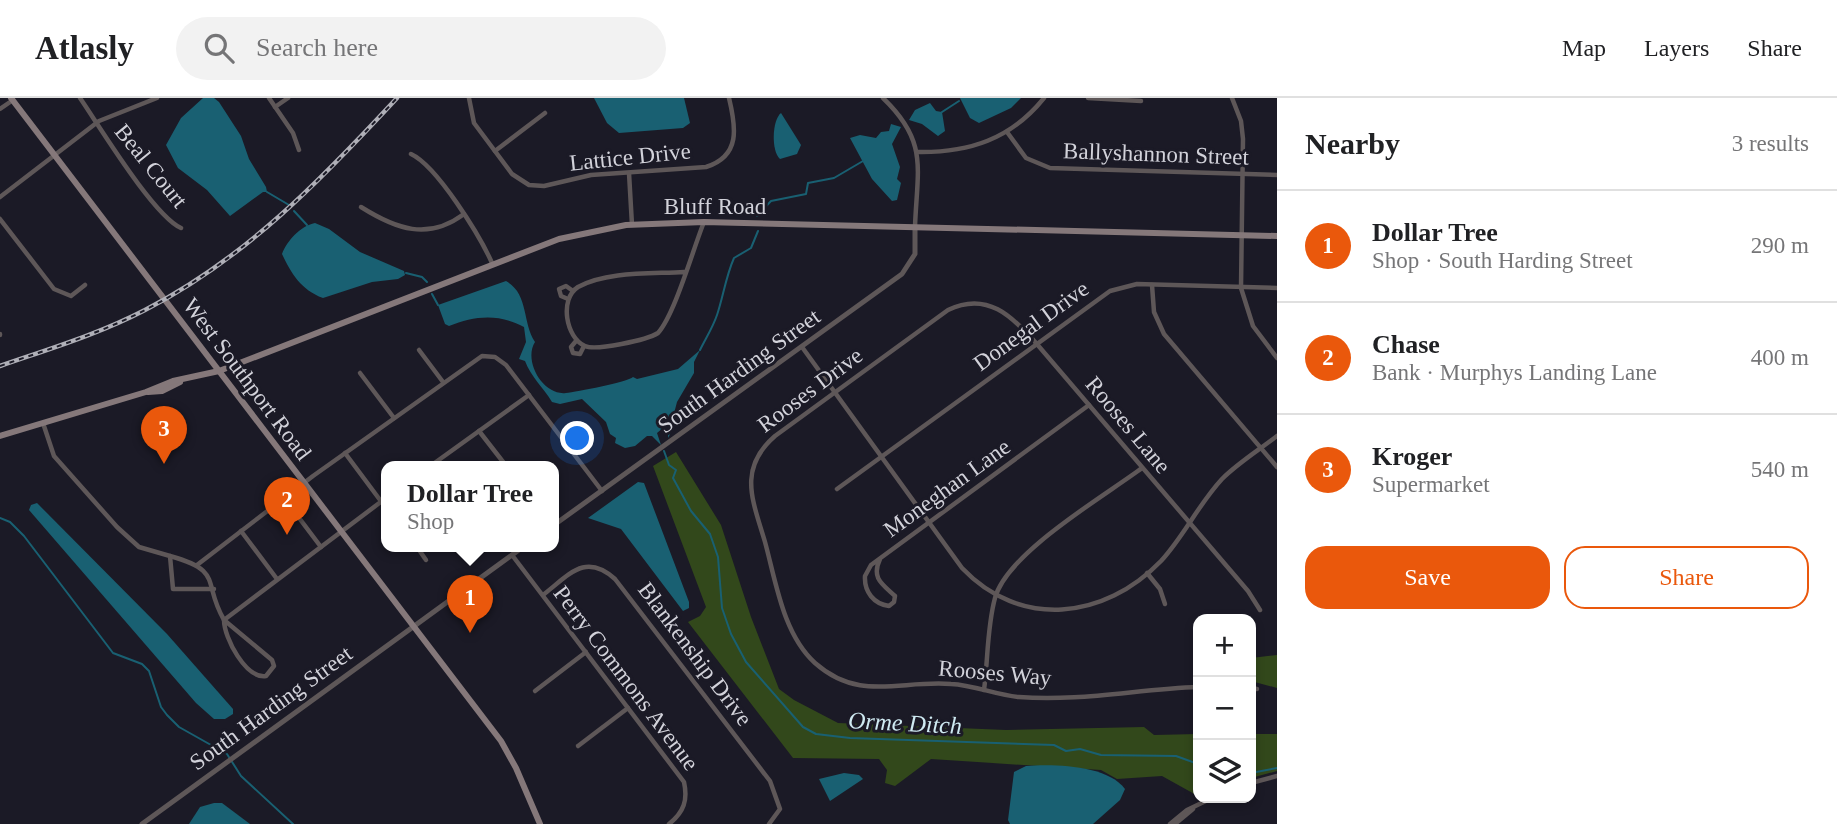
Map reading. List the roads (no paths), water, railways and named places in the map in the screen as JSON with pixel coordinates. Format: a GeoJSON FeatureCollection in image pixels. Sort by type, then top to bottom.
{"type":"FeatureCollection","features":[{"type":"Feature","properties":{"kind":"main road","name":"West Southport Road"},"geometry":{"type":"LineString","coordinates":[[12,99],[509,754],[540,824]]}},
{"type":"Feature","properties":{"kind":"main road","name":"Bluff Road"},"geometry":{"type":"LineString","coordinates":[[0,436],[146,393],[162,391],[180,382],[219,371],[559,239],[632,225],[704,222],[1277,236]]}},
{"type":"Feature","properties":{"kind":"street","name":"Beal Court"},"geometry":{"type":"LineString","coordinates":[[80,98],[95,124],[165,216],[181,228]]}},
{"type":"Feature","properties":{"kind":"street"},"geometry":{"type":"LineString","coordinates":[[0,197],[95,124],[115,112],[157,98]]}},
{"type":"Feature","properties":{"kind":"street"},"geometry":{"type":"LineString","coordinates":[[269,98],[293,133],[299,150]]}},
{"type":"Feature","properties":{"kind":"street"},"geometry":{"type":"LineString","coordinates":[[275,107],[288,98]]}},
{"type":"Feature","properties":{"kind":"street","name":"Lattice Drive"},"geometry":{"type":"LineString","coordinates":[[495,151],[512,174],[524,183],[544,186],[586,176],[706,167],[725,158],[732,148],[736,128],[729,98]]}},
{"type":"Feature","properties":{"kind":"street"},"geometry":{"type":"LineString","coordinates":[[883,98],[914,136],[917,152],[915,227]]}},
{"type":"Feature","properties":{"kind":"street"},"geometry":{"type":"LineString","coordinates":[[917,152],[965,150],[1007,132],[1044,98]]}},
{"type":"Feature","properties":{"kind":"street"},"geometry":{"type":"LineString","coordinates":[[1087,98],[1141,101]]}},
{"type":"Feature","properties":{"kind":"street"},"geometry":{"type":"LineString","coordinates":[[1232,98],[1241,121],[1241,288],[1252,326],[1277,358]]}},
{"type":"Feature","properties":{"kind":"street"},"geometry":{"type":"LineString","coordinates":[[0,109],[12,99]]}},
{"type":"Feature","properties":{"kind":"street"},"geometry":{"type":"LineString","coordinates":[[469,100],[474,123],[495,151],[545,113]]}},
{"type":"Feature","properties":{"kind":"street","name":"Ballyshannon Street"},"geometry":{"type":"LineString","coordinates":[[1007,132],[1026,158],[1050,168],[1277,175]]}},
{"type":"Feature","properties":{"kind":"street"},"geometry":{"type":"LineString","coordinates":[[411,154],[426,164],[464,215],[492,263]]}},
{"type":"Feature","properties":{"kind":"street"},"geometry":{"type":"LineString","coordinates":[[629,173],[632,225]]}},
{"type":"Feature","properties":{"kind":"street"},"geometry":{"type":"LineString","coordinates":[[362,207],[393,226],[417,231],[443,226],[464,215]]}},
{"type":"Feature","properties":{"kind":"street"},"geometry":{"type":"LineString","coordinates":[[0,219],[55,291],[71,296],[85,285]]}},
{"type":"Feature","properties":{"kind":"street"},"geometry":{"type":"LineString","coordinates":[[684,272],[615,278],[583,285],[573,291],[568,299],[567,312],[576,341],[584,346],[597,348],[657,333],[684,272],[704,222]]}},
{"type":"Feature","properties":{"kind":"street","name":"South Harding Street"},"geometry":{"type":"LineString","coordinates":[[559,522],[907,268],[915,254],[915,227]]}},
{"type":"Feature","properties":{"kind":"street","name":"Donegal Drive"},"geometry":{"type":"LineString","coordinates":[[837,489],[1110,291],[1129,285],[1277,288]]}},
{"type":"Feature","properties":{"kind":"street"},"geometry":{"type":"LineString","coordinates":[[1152,285],[1154,312],[1164,334],[1277,467]]}},
{"type":"Feature","properties":{"kind":"street"},"geometry":{"type":"LineString","coordinates":[[568,299],[561,296],[559,289],[566,286],[573,291]]}},
{"type":"Feature","properties":{"kind":"street","name":"Rooses Lane"},"geometry":{"type":"LineString","coordinates":[[948,310],[971,302],[992,305],[1015,320],[1189,522],[1260,610]]}},
{"type":"Feature","properties":{"kind":"street","name":"Rooses Drive"},"geometry":{"type":"LineString","coordinates":[[802,649],[784,610],[753,502],[751,471],[764,446],[834,391],[948,310]]}},
{"type":"Feature","properties":{"kind":"street"},"geometry":{"type":"LineString","coordinates":[[576,341],[571,347],[573,353],[580,353],[584,346]]}},
{"type":"Feature","properties":{"kind":"street"},"geometry":{"type":"LineString","coordinates":[[802,347],[962,568],[995,597],[1034,610],[1066,610],[1109,597],[1147,573],[1174,545],[1224,477],[1277,436]]}},
{"type":"Feature","properties":{"kind":"street"},"geometry":{"type":"LineString","coordinates":[[419,350],[443,382]]}},
{"type":"Feature","properties":{"kind":"street"},"geometry":{"type":"LineString","coordinates":[[197,565],[304,482],[443,382],[476,359],[489,356],[503,362],[602,491]]}},
{"type":"Feature","properties":{"kind":"street"},"geometry":{"type":"LineString","coordinates":[[360,373],[394,418]]}},
{"type":"Feature","properties":{"kind":"street"},"geometry":{"type":"LineString","coordinates":[[437,461],[529,395]]}},
{"type":"Feature","properties":{"kind":"street","name":"Moneghan Lane"},"geometry":{"type":"LineString","coordinates":[[880,559],[876,576],[881,585],[895,596],[894,602],[889,606],[872,598],[864,583],[867,571],[880,559],[1089,405]]}},
{"type":"Feature","properties":{"kind":"street"},"geometry":{"type":"LineString","coordinates":[[43,423],[54,456],[117,527],[139,547],[197,565],[209,576],[226,634],[240,658],[258,676],[266,676],[274,667],[272,660],[224,620]]}},
{"type":"Feature","properties":{"kind":"street"},"geometry":{"type":"LineString","coordinates":[[479,431],[502,461]]}},
{"type":"Feature","properties":{"kind":"street"},"geometry":{"type":"LineString","coordinates":[[345,453],[381,495]]}},
{"type":"Feature","properties":{"kind":"street"},"geometry":{"type":"LineString","coordinates":[[984,690],[995,597],[1005,575],[1020,559],[1142,468]]}},
{"type":"Feature","properties":{"kind":"street"},"geometry":{"type":"LineString","coordinates":[[284,498],[321,547]]}},
{"type":"Feature","properties":{"kind":"street"},"geometry":{"type":"LineString","coordinates":[[224,620],[381,501]]}},
{"type":"Feature","properties":{"kind":"street"},"geometry":{"type":"LineString","coordinates":[[241,531],[278,579]]}},
{"type":"Feature","properties":{"kind":"street"},"geometry":{"type":"LineString","coordinates":[[420,552],[426,560]]}},
{"type":"Feature","properties":{"kind":"street","name":"South Harding Street"},"geometry":{"type":"LineString","coordinates":[[142,824],[516,552]]}},
{"type":"Feature","properties":{"kind":"street","name":"Perry Commons Avenue"},"geometry":{"type":"LineString","coordinates":[[512,555],[684,782],[686,801],[683,809],[669,824]]}},
{"type":"Feature","properties":{"kind":"street"},"geometry":{"type":"LineString","coordinates":[[170,556],[173,589],[214,589]]}},
{"type":"Feature","properties":{"kind":"street","name":"Blankenship Drive"},"geometry":{"type":"LineString","coordinates":[[542,595],[584,566],[601,568],[615,579],[770,781],[780,809],[769,824]]}},
{"type":"Feature","properties":{"kind":"street"},"geometry":{"type":"LineString","coordinates":[[1147,573],[1160,590],[1165,604]]}},
{"type":"Feature","properties":{"kind":"street","name":"Rooses Way"},"geometry":{"type":"LineString","coordinates":[[802,649],[827,673],[859,687],[948,683],[1019,697],[1193,687]]}},
{"type":"Feature","properties":{"kind":"street"},"geometry":{"type":"LineString","coordinates":[[535,691],[586,652]]}},
{"type":"Feature","properties":{"kind":"street"},"geometry":{"type":"LineString","coordinates":[[578,746],[628,708]]}},
{"type":"Feature","properties":{"kind":"street"},"geometry":{"type":"LineString","coordinates":[[1256,782],[1277,776]]}},
{"type":"Feature","properties":{"kind":"street"},"geometry":{"type":"LineString","coordinates":[[1170,824],[1203,803]]}},
{"type":"Feature","properties":{"kind":"street"},"geometry":{"type":"LineString","coordinates":[[1175,824],[1195,807]]}},
{"type":"Feature","properties":{"kind":"water"},"geometry":{"type":"Polygon","coordinates":[[[203,98],[214,98],[219,102],[241,136],[249,159],[266,187],[267,192],[263,192],[230,216],[207,190],[178,168],[166,145],[181,118],[203,98]]]}},
{"type":"Feature","properties":{"kind":"water"},"geometry":{"type":"Polygon","coordinates":[[[594,98],[684,98],[690,123],[683,128],[619,133],[607,123],[594,98]]]}},
{"type":"Feature","properties":{"kind":"water"},"geometry":{"type":"Polygon","coordinates":[[[960,98],[1021,98],[1011,108],[979,123],[970,118],[960,98]]]}},
{"type":"Feature","properties":{"kind":"water"},"geometry":{"type":"Polygon","coordinates":[[[930,103],[936,111],[942,112],[945,131],[938,136],[922,124],[909,120],[915,110],[930,103]]]}},
{"type":"Feature","properties":{"kind":"water"},"geometry":{"type":"Polygon","coordinates":[[[781,113],[801,145],[797,154],[780,159],[775,149],[774,136],[776,122],[781,113]]]}},
{"type":"Feature","properties":{"kind":"water"},"geometry":{"type":"Polygon","coordinates":[[[891,124],[901,127],[892,144],[900,167],[897,179],[901,183],[897,200],[892,201],[872,179],[850,138],[860,135],[876,138],[881,132],[889,131],[891,124]]]}},
{"type":"Feature","properties":{"kind":"water"},"geometry":{"type":"Polygon","coordinates":[[[315,223],[329,229],[360,252],[404,271],[405,275],[398,279],[372,282],[323,298],[315,295],[298,280],[282,254],[295,235],[304,227],[315,223]]]}},
{"type":"Feature","properties":{"kind":"water"},"geometry":{"type":"Polygon","coordinates":[[[506,281],[522,301],[535,342],[532,358],[537,376],[550,389],[558,392],[590,389],[633,377],[637,379],[678,369],[700,350],[694,362],[694,373],[677,402],[672,421],[675,425],[668,438],[668,430],[663,428],[657,433],[661,445],[652,436],[647,436],[635,446],[625,448],[615,443],[616,438],[610,434],[606,422],[582,399],[560,404],[552,402],[525,361],[519,359],[526,342],[524,327],[486,317],[449,326],[445,324],[438,305],[506,281]]]}},
{"type":"Feature","properties":{"kind":"water"},"geometry":{"type":"Polygon","coordinates":[[[638,482],[644,483],[689,602],[689,608],[683,611],[621,529],[588,518],[638,482]]]}},
{"type":"Feature","properties":{"kind":"water"},"geometry":{"type":"Polygon","coordinates":[[[37,503],[167,634],[233,709],[233,714],[225,719],[214,719],[196,703],[29,510],[31,505],[37,503]]]}},
{"type":"Feature","properties":{"kind":"water"},"geometry":{"type":"Polygon","coordinates":[[[1026,766],[1065,766],[1093,771],[1117,781],[1125,789],[1120,800],[1093,824],[1010,824],[1008,820],[1014,772],[1026,766]]]}},
{"type":"Feature","properties":{"kind":"water"},"geometry":{"type":"Polygon","coordinates":[[[844,773],[859,775],[863,779],[830,801],[819,779],[844,773]]]}},
{"type":"Feature","properties":{"kind":"water"},"geometry":{"type":"Polygon","coordinates":[[[222,803],[250,824],[189,824],[200,807],[222,803]]]}},
{"type":"Feature","properties":{"kind":"waterway"},"geometry":{"type":"LineString","coordinates":[[942,112],[959,101]]}},
{"type":"Feature","properties":{"kind":"waterway"},"geometry":{"type":"LineString","coordinates":[[757,216],[771,201],[806,194],[808,183],[834,178],[863,161]]}},
{"type":"Feature","properties":{"kind":"waterway","name":"Orme Ditch"},"geometry":{"type":"LineString","coordinates":[[267,192],[289,205]]}},
{"type":"Feature","properties":{"kind":"waterway","name":"Orme Ditch"},"geometry":{"type":"LineString","coordinates":[[294,211],[307,225]]}},
{"type":"Feature","properties":{"kind":"waterway"},"geometry":{"type":"LineString","coordinates":[[700,350],[715,319],[734,258],[751,248],[758,231]]}},
{"type":"Feature","properties":{"kind":"waterway","name":"Orme Ditch"},"geometry":{"type":"LineString","coordinates":[[406,273],[422,277],[427,282]]}},
{"type":"Feature","properties":{"kind":"waterway","name":"Orme Ditch"},"geometry":{"type":"LineString","coordinates":[[432,294],[438,305]]}},
{"type":"Feature","properties":{"kind":"waterway","name":"Orme Ditch"},"geometry":{"type":"LineString","coordinates":[[664,451],[669,465],[676,470],[673,478],[691,511],[710,534],[718,557],[722,608],[731,634],[746,662],[803,727],[816,734],[850,738],[1054,745],[1066,751],[1080,749],[1101,755],[1176,756],[1193,762]]}},
{"type":"Feature","properties":{"kind":"waterway"},"geometry":{"type":"LineString","coordinates":[[0,518],[10,522],[24,536],[113,653],[142,664],[149,671],[161,707],[167,715],[179,727],[227,754],[241,776],[293,824]]}},
{"type":"Feature","properties":{"kind":"waterway","name":"Orme Ditch"},"geometry":{"type":"LineString","coordinates":[[1256,772],[1277,768]]}},
{"type":"Feature","properties":{"kind":"railway"},"geometry":{"type":"LineString","coordinates":[[0,366],[128,319],[182,289],[249,242],[280,215],[340,158],[397,98]]}},
{"type":"Feature","properties":{"kind":"place","name":"Kroger"},"geometry":{"type":"Point","coordinates":[164,464]}},
{"type":"Feature","properties":{"kind":"place","name":"Chase"},"geometry":{"type":"Point","coordinates":[287,535]}},
{"type":"Feature","properties":{"kind":"place","name":"Dollar Tree"},"geometry":{"type":"Point","coordinates":[470,633]}}]}
